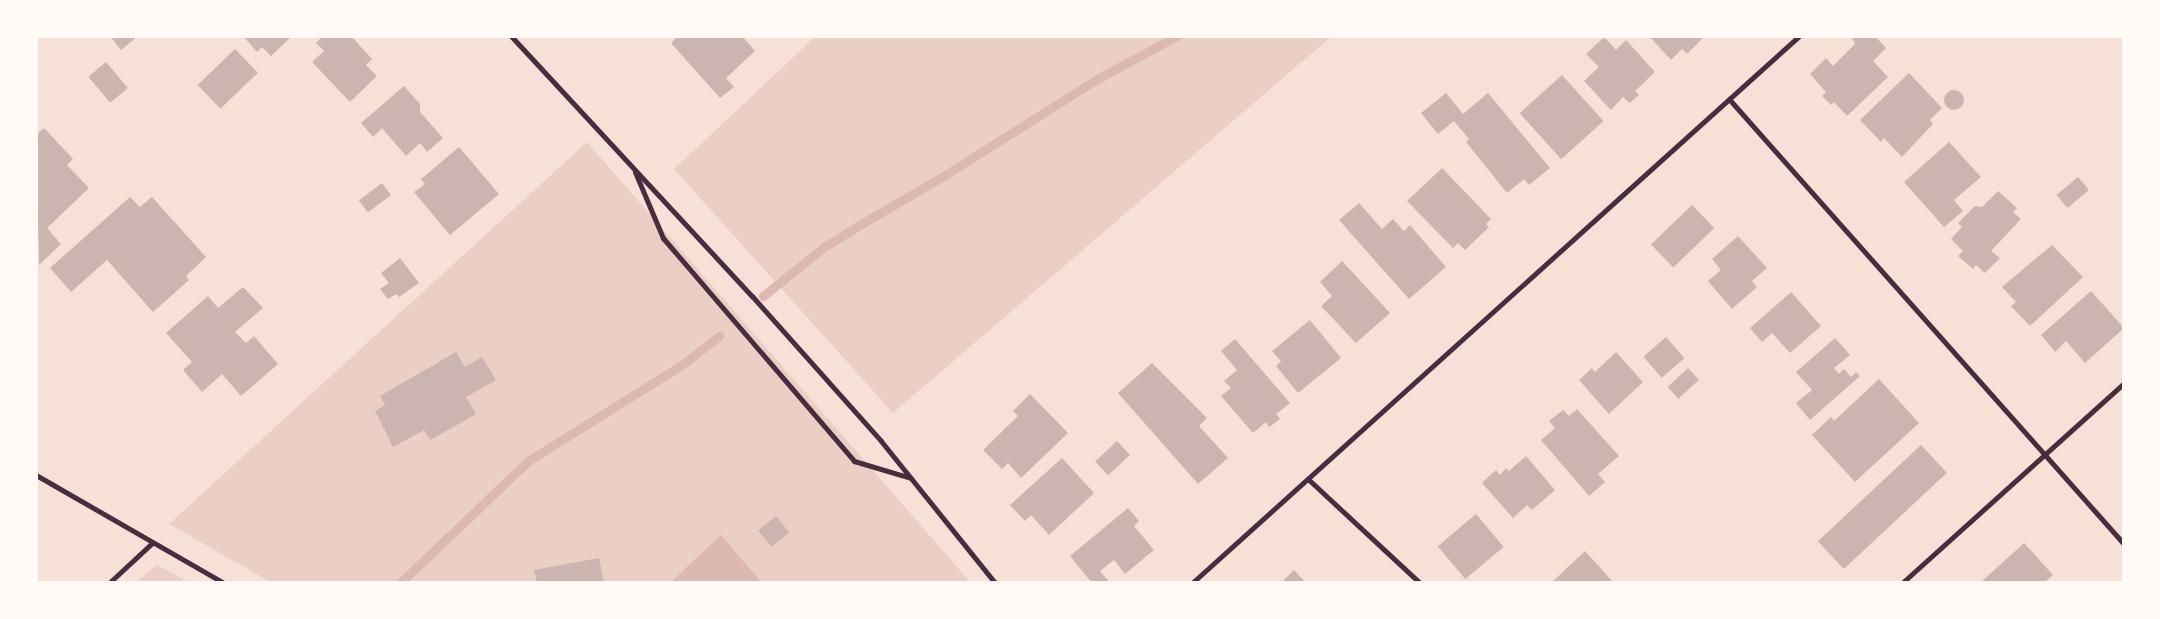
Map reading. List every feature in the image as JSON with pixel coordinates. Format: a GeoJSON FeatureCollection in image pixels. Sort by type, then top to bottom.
{"type":"FeatureCollection","features":[{"type":"Feature","properties":{"kind":"street"},"geometry":{"type":"LineString","coordinates":[[511,36],[752,296],[911,478],[995,583]]}},
{"type":"Feature","properties":{"kind":"street"},"geometry":{"type":"LineString","coordinates":[[1192,583],[1799,36]]}},
{"type":"Feature","properties":{"kind":"street"},"geometry":{"type":"LineString","coordinates":[[1729,99],[2124,544]]}},
{"type":"Feature","properties":{"kind":"street"},"geometry":{"type":"LineString","coordinates":[[632,167],[663,238],[854,461],[911,478]]}},
{"type":"Feature","properties":{"kind":"street"},"geometry":{"type":"LineString","coordinates":[[1902,583],[2124,383]]}},
{"type":"Feature","properties":{"kind":"street"},"geometry":{"type":"LineString","coordinates":[[36,476],[152,544],[224,583]]}},
{"type":"Feature","properties":{"kind":"street"},"geometry":{"type":"LineString","coordinates":[[1308,479],[1420,583]]}},
{"type":"Feature","properties":{"kind":"street"},"geometry":{"type":"LineString","coordinates":[[109,583],[152,544]]}},
{"type":"Feature","properties":{"kind":"shaded area"},"geometry":{"type":"Polygon","coordinates":[[[816,36],[1332,36],[893,413],[674,169],[816,36]]]}},
{"type":"Feature","properties":{"kind":"shaded area"},"geometry":{"type":"Polygon","coordinates":[[[587,142],[971,583],[272,583],[169,524],[587,142]]]}},
{"type":"Feature","properties":{"kind":"shaded area"},"geometry":{"type":"Polygon","coordinates":[[[721,535],[762,583],[670,583],[721,535]]]}},
{"type":"Feature","properties":{"kind":"shaded area"},"geometry":{"type":"Polygon","coordinates":[[[157,565],[190,583],[135,583],[157,565]]]}},
{"type":"Feature","properties":{"kind":"building"},"geometry":{"type":"Polygon","coordinates":[[[110,36],[138,36],[121,50],[110,36]]]}},
{"type":"Feature","properties":{"kind":"building"},"geometry":{"type":"Polygon","coordinates":[[[243,36],[292,36],[271,56],[262,47],[257,52],[243,36]]]}},
{"type":"Feature","properties":{"kind":"building"},"geometry":{"type":"Polygon","coordinates":[[[323,36],[351,36],[372,59],[366,65],[377,76],[350,102],[312,62],[324,51],[316,43],[323,36]]]}},
{"type":"Feature","properties":{"kind":"building"},"geometry":{"type":"Polygon","coordinates":[[[678,36],[742,36],[755,51],[726,78],[734,87],[720,98],[671,43],[678,36]]]}},
{"type":"Feature","properties":{"kind":"building"},"geometry":{"type":"Polygon","coordinates":[[[1649,36],[1705,36],[1687,54],[1682,49],[1671,60],[1649,36]]]}},
{"type":"Feature","properties":{"kind":"building"},"geometry":{"type":"Polygon","coordinates":[[[1851,36],[1875,36],[1886,48],[1873,61],[1888,77],[1847,116],[1834,102],[1831,105],[1822,96],[1826,92],[1810,74],[1826,58],[1833,66],[1855,44],[1851,36]]]}},
{"type":"Feature","properties":{"kind":"building"},"geometry":{"type":"Polygon","coordinates":[[[1604,37],[1616,50],[1626,40],[1655,72],[1635,91],[1639,95],[1630,103],[1623,97],[1611,110],[1584,81],[1599,67],[1586,54],[1604,37]]]}},
{"type":"Feature","properties":{"kind":"building"},"geometry":{"type":"Polygon","coordinates":[[[235,49],[258,73],[221,109],[198,85],[235,49]]]}},
{"type":"Feature","properties":{"kind":"building"},"geometry":{"type":"Polygon","coordinates":[[[106,62],[128,88],[110,103],[88,77],[106,62]]]}},
{"type":"Feature","properties":{"kind":"building"},"geometry":{"type":"Polygon","coordinates":[[[1909,73],[1942,108],[1930,120],[1933,124],[1902,157],[1884,138],[1881,142],[1860,120],[1909,73]]]}},
{"type":"Feature","properties":{"kind":"building"},"geometry":{"type":"Polygon","coordinates":[[[1562,75],[1603,121],[1561,159],[1520,113],[1562,75]]]}},
{"type":"Feature","properties":{"kind":"building"},"geometry":{"type":"Polygon","coordinates":[[[404,86],[420,104],[420,112],[443,138],[427,152],[420,143],[406,156],[382,128],[373,137],[361,123],[404,86]]]}},
{"type":"Feature","properties":{"kind":"building"},"geometry":{"type":"Polygon","coordinates":[[[1954,90],[1961,93],[1964,100],[1961,107],[1954,110],[1947,107],[1944,100],[1947,93],[1954,90]]]}},
{"type":"Feature","properties":{"kind":"building"},"geometry":{"type":"Polygon","coordinates":[[[1446,93],[1463,114],[1488,93],[1550,168],[1529,185],[1524,179],[1507,193],[1466,142],[1469,139],[1454,121],[1438,134],[1421,113],[1446,93]]]}},
{"type":"Feature","properties":{"kind":"building"},"geometry":{"type":"Polygon","coordinates":[[[44,128],[73,159],[67,165],[89,188],[47,228],[61,244],[39,265],[36,135],[44,128]]]}},
{"type":"Feature","properties":{"kind":"building"},"geometry":{"type":"Polygon","coordinates":[[[1949,142],[1981,177],[1954,200],[1963,211],[1944,227],[1904,182],[1949,142]]]}},
{"type":"Feature","properties":{"kind":"building"},"geometry":{"type":"Polygon","coordinates":[[[459,147],[499,194],[450,235],[414,192],[425,184],[421,179],[459,147]]]}},
{"type":"Feature","properties":{"kind":"building"},"geometry":{"type":"Polygon","coordinates":[[[1442,168],[1491,219],[1486,224],[1489,227],[1465,250],[1458,243],[1453,248],[1407,201],[1442,168]]]}},
{"type":"Feature","properties":{"kind":"building"},"geometry":{"type":"Polygon","coordinates":[[[2078,177],[2089,190],[2067,208],[2057,195],[2078,177]]]}},
{"type":"Feature","properties":{"kind":"building"},"geometry":{"type":"Polygon","coordinates":[[[382,183],[391,195],[368,212],[359,200],[382,183]]]}},
{"type":"Feature","properties":{"kind":"building"},"geometry":{"type":"Polygon","coordinates":[[[1998,191],[2017,208],[2013,212],[2021,219],[1991,251],[2000,258],[1985,273],[1976,265],[1973,269],[1958,256],[1963,251],[1951,239],[1962,227],[1958,223],[1975,206],[1982,207],[1998,191]]]}},
{"type":"Feature","properties":{"kind":"building"},"geometry":{"type":"Polygon","coordinates":[[[130,197],[140,207],[152,197],[206,257],[186,276],[189,280],[153,312],[107,260],[71,292],[50,268],[130,197]]]}},
{"type":"Feature","properties":{"kind":"building"},"geometry":{"type":"Polygon","coordinates":[[[1359,203],[1382,229],[1393,219],[1404,231],[1410,225],[1446,267],[1409,299],[1339,220],[1359,203]]]}},
{"type":"Feature","properties":{"kind":"building"},"geometry":{"type":"Polygon","coordinates":[[[1692,205],[1714,228],[1673,268],[1651,245],[1692,205]]]}},
{"type":"Feature","properties":{"kind":"building"},"geometry":{"type":"Polygon","coordinates":[[[1738,236],[1767,268],[1752,281],[1757,287],[1732,309],[1708,281],[1721,270],[1712,259],[1738,236]]]}},
{"type":"Feature","properties":{"kind":"building"},"geometry":{"type":"Polygon","coordinates":[[[2052,245],[2083,277],[2030,326],[2011,306],[2016,302],[2002,287],[2052,245]]]}},
{"type":"Feature","properties":{"kind":"building"},"geometry":{"type":"Polygon","coordinates":[[[400,258],[419,283],[399,297],[396,294],[388,299],[380,289],[389,283],[381,273],[400,258]]]}},
{"type":"Feature","properties":{"kind":"building"},"geometry":{"type":"Polygon","coordinates":[[[1342,261],[1390,313],[1356,343],[1321,306],[1332,296],[1320,282],[1342,261]]]}},
{"type":"Feature","properties":{"kind":"building"},"geometry":{"type":"Polygon","coordinates":[[[243,287],[263,308],[235,332],[246,343],[254,336],[278,364],[241,396],[222,374],[202,392],[183,370],[192,362],[166,333],[208,296],[218,308],[243,287]]]}},
{"type":"Feature","properties":{"kind":"building"},"geometry":{"type":"Polygon","coordinates":[[[2091,291],[2124,328],[2085,363],[2066,341],[2055,352],[2041,335],[2091,291]]]}},
{"type":"Feature","properties":{"kind":"building"},"geometry":{"type":"Polygon","coordinates":[[[1791,292],[1821,326],[1790,353],[1772,333],[1762,342],[1750,328],[1791,292]]]}},
{"type":"Feature","properties":{"kind":"building"},"geometry":{"type":"Polygon","coordinates":[[[1310,320],[1341,358],[1298,393],[1276,366],[1281,361],[1272,351],[1310,320]]]}},
{"type":"Feature","properties":{"kind":"building"},"geometry":{"type":"Polygon","coordinates":[[[1666,337],[1684,358],[1662,378],[1643,357],[1666,337]]]}},
{"type":"Feature","properties":{"kind":"building"},"geometry":{"type":"Polygon","coordinates":[[[1835,338],[1850,355],[1834,368],[1839,374],[1844,369],[1851,377],[1856,372],[1860,376],[1810,420],[1796,403],[1812,390],[1796,372],[1835,338]]]}},
{"type":"Feature","properties":{"kind":"building"},"geometry":{"type":"Polygon","coordinates":[[[1235,339],[1290,403],[1276,414],[1280,419],[1269,427],[1266,422],[1253,433],[1221,396],[1231,388],[1224,381],[1237,370],[1221,351],[1235,339]]]}},
{"type":"Feature","properties":{"kind":"building"},"geometry":{"type":"Polygon","coordinates":[[[456,352],[465,367],[482,357],[496,380],[466,397],[476,414],[430,440],[424,430],[393,447],[375,411],[385,405],[380,396],[456,352]]]}},
{"type":"Feature","properties":{"kind":"building"},"geometry":{"type":"Polygon","coordinates":[[[1616,352],[1643,382],[1609,414],[1579,380],[1592,368],[1595,372],[1616,352]]]}},
{"type":"Feature","properties":{"kind":"building"},"geometry":{"type":"Polygon","coordinates":[[[1152,363],[1207,418],[1199,426],[1228,458],[1198,484],[1118,393],[1152,363]]]}},
{"type":"Feature","properties":{"kind":"building"},"geometry":{"type":"Polygon","coordinates":[[[1688,368],[1699,380],[1678,399],[1668,387],[1688,368]]]}},
{"type":"Feature","properties":{"kind":"building"},"geometry":{"type":"Polygon","coordinates":[[[1879,379],[1919,423],[1855,482],[1812,435],[1831,417],[1834,421],[1879,379]]]}},
{"type":"Feature","properties":{"kind":"building"},"geometry":{"type":"Polygon","coordinates":[[[1030,394],[1068,433],[1021,478],[1008,463],[1002,469],[983,450],[1018,416],[1013,411],[1030,394]]]}},
{"type":"Feature","properties":{"kind":"building"},"geometry":{"type":"Polygon","coordinates":[[[1577,409],[1619,456],[1598,474],[1605,482],[1589,496],[1541,440],[1555,428],[1549,421],[1563,410],[1569,416],[1577,409]]]}},
{"type":"Feature","properties":{"kind":"building"},"geometry":{"type":"Polygon","coordinates":[[[1117,441],[1130,455],[1108,475],[1095,461],[1117,441]]]}},
{"type":"Feature","properties":{"kind":"building"},"geometry":{"type":"Polygon","coordinates":[[[1921,445],[1947,473],[1844,569],[1818,541],[1921,445]]]}},
{"type":"Feature","properties":{"kind":"building"},"geometry":{"type":"Polygon","coordinates":[[[1526,456],[1555,490],[1532,510],[1527,505],[1513,518],[1482,483],[1496,470],[1500,475],[1506,468],[1509,471],[1526,456]]]}},
{"type":"Feature","properties":{"kind":"building"},"geometry":{"type":"Polygon","coordinates":[[[1062,458],[1094,493],[1049,535],[1031,515],[1025,521],[1010,505],[1062,458]]]}},
{"type":"Feature","properties":{"kind":"building"},"geometry":{"type":"Polygon","coordinates":[[[1128,508],[1139,521],[1134,526],[1154,550],[1125,574],[1114,560],[1100,571],[1110,583],[1092,583],[1070,556],[1128,508]]]}},
{"type":"Feature","properties":{"kind":"building"},"geometry":{"type":"Polygon","coordinates":[[[1476,514],[1504,547],[1465,579],[1438,546],[1476,514]]]}},
{"type":"Feature","properties":{"kind":"building"},"geometry":{"type":"Polygon","coordinates":[[[776,516],[789,532],[771,547],[758,530],[776,516]]]}},
{"type":"Feature","properties":{"kind":"building"},"geometry":{"type":"Polygon","coordinates":[[[2024,543],[2053,575],[2044,583],[1980,583],[2024,543]]]}},
{"type":"Feature","properties":{"kind":"building"},"geometry":{"type":"Polygon","coordinates":[[[1585,551],[1614,583],[1551,583],[1585,551]]]}},
{"type":"Feature","properties":{"kind":"building"},"geometry":{"type":"Polygon","coordinates":[[[599,558],[604,583],[537,583],[534,570],[599,558]]]}},
{"type":"Feature","properties":{"kind":"building"},"geometry":{"type":"Polygon","coordinates":[[[1294,570],[1306,583],[1281,583],[1294,570]]]}},
{"type":"Feature","properties":{"kind":"waterway"},"geometry":{"type":"LineString","coordinates":[[763,296],[824,247],[942,177],[1097,79],[1177,36]]}},
{"type":"Feature","properties":{"kind":"waterway"},"geometry":{"type":"LineString","coordinates":[[400,583],[528,461],[683,364],[719,336]]}}]}
